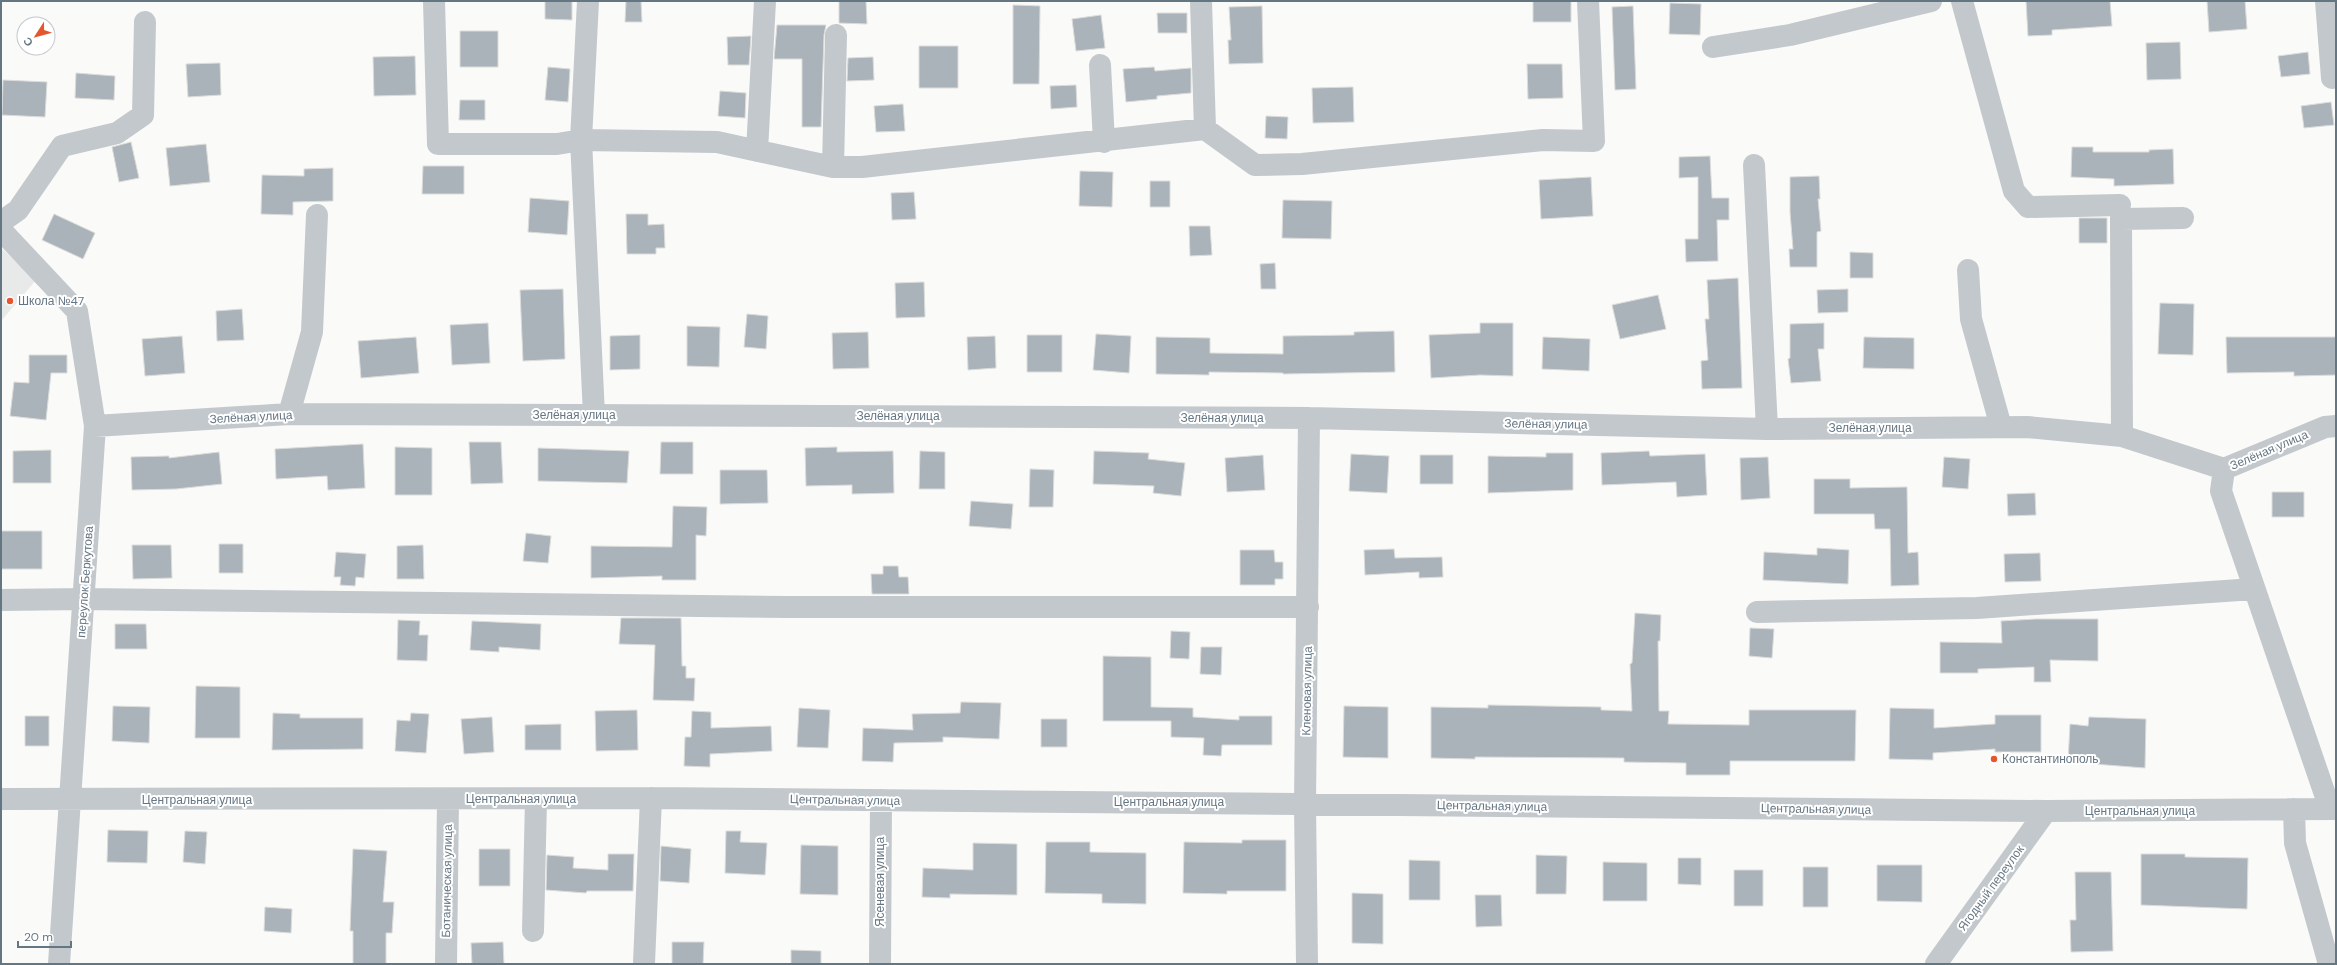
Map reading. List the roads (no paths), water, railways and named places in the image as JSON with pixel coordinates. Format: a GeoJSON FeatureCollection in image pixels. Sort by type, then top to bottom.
{"type":"FeatureCollection","features":[{"type":"Feature","properties":{"kind":"street"},"geometry":{"type":"LineString","coordinates":[[434,1],[438,144],[557,144],[581,140],[717,142],[833,167],[862,167],[1104,142],[1205,129],[1255,165],[1302,164],[1543,140],[1594,141],[1588,1]]}},
{"type":"Feature","properties":{"kind":"street"},"geometry":{"type":"LineString","coordinates":[[588,1],[581,140],[594,415]]}},
{"type":"Feature","properties":{"kind":"street"},"geometry":{"type":"LineString","coordinates":[[757,151],[765,1]]}},
{"type":"Feature","properties":{"kind":"street"},"geometry":{"type":"LineString","coordinates":[[1201,1],[1205,129]]}},
{"type":"Feature","properties":{"kind":"street"},"geometry":{"type":"LineString","coordinates":[[1713,47],[1790,35],[1931,1]]}},
{"type":"Feature","properties":{"kind":"street"},"geometry":{"type":"LineString","coordinates":[[1962,1],[2014,191],[2028,207],[2120,205]]}},
{"type":"Feature","properties":{"kind":"street"},"geometry":{"type":"LineString","coordinates":[[2326,1],[2332,78]]}},
{"type":"Feature","properties":{"kind":"street"},"geometry":{"type":"LineString","coordinates":[[1,222],[18,210],[62,146],[118,133],[143,115],[145,22]]}},
{"type":"Feature","properties":{"kind":"street"},"geometry":{"type":"LineString","coordinates":[[833,167],[836,35]]}},
{"type":"Feature","properties":{"kind":"street"},"geometry":{"type":"LineString","coordinates":[[1100,65],[1104,142]]}},
{"type":"Feature","properties":{"kind":"street"},"geometry":{"type":"LineString","coordinates":[[1754,165],[1767,429]]}},
{"type":"Feature","properties":{"kind":"street"},"geometry":{"type":"LineString","coordinates":[[289,414],[312,332],[317,215]]}},
{"type":"Feature","properties":{"kind":"street"},"geometry":{"type":"LineString","coordinates":[[2122,436],[2121,219],[2183,218]]}},
{"type":"Feature","properties":{"kind":"street","name":"переулок Беркутова"},"geometry":{"type":"LineString","coordinates":[[1,230],[77,311],[95,426],[59,964]]}},
{"type":"Feature","properties":{"kind":"street"},"geometry":{"type":"LineString","coordinates":[[1968,270],[1971,319],[2001,427]]}},
{"type":"Feature","properties":{"kind":"street","name":"Зелёная улица"},"geometry":{"type":"LineString","coordinates":[[95,426],[289,414],[1309,418],[1767,429],[2027,427],[2122,436],[2224,469],[2325,427],[2336,426]]}},
{"type":"Feature","properties":{"kind":"street","name":"Кленовая улица"},"geometry":{"type":"LineString","coordinates":[[1307,964],[1305,804],[1309,418]]}},
{"type":"Feature","properties":{"kind":"street"},"geometry":{"type":"LineString","coordinates":[[2224,469],[2221,491],[2254,589],[2333,809]]}},
{"type":"Feature","properties":{"kind":"street"},"geometry":{"type":"LineString","coordinates":[[1757,612],[1977,608],[2254,589]]}},
{"type":"Feature","properties":{"kind":"street"},"geometry":{"type":"LineString","coordinates":[[1,600],[84,599],[787,607],[1308,607]]}},
{"type":"Feature","properties":{"kind":"street"},"geometry":{"type":"LineString","coordinates":[[644,963],[652,798]]}},
{"type":"Feature","properties":{"kind":"street","name":"Центральная улица"},"geometry":{"type":"LineString","coordinates":[[1,799],[652,798],[2046,811],[2333,809]]}},
{"type":"Feature","properties":{"kind":"street","name":"Ботаническая улица"},"geometry":{"type":"LineString","coordinates":[[446,964],[448,799]]}},
{"type":"Feature","properties":{"kind":"street"},"geometry":{"type":"LineString","coordinates":[[533,931],[536,799]]}},
{"type":"Feature","properties":{"kind":"street","name":"Ясеневая улица"},"geometry":{"type":"LineString","coordinates":[[880,964],[881,800]]}},
{"type":"Feature","properties":{"kind":"street"},"geometry":{"type":"LineString","coordinates":[[2294,809],[2295,843],[2329,964]]}},
{"type":"Feature","properties":{"kind":"street","name":"Ягодный переулок"},"geometry":{"type":"LineString","coordinates":[[1936,964],[2046,811]]}},
{"type":"Feature","properties":{"kind":"place","name":"Школа №47"},"geometry":{"type":"Point","coordinates":[10,301]}},
{"type":"Feature","properties":{"kind":"place","name":"Константинополь"},"geometry":{"type":"Point","coordinates":[1994,759]}}]}
